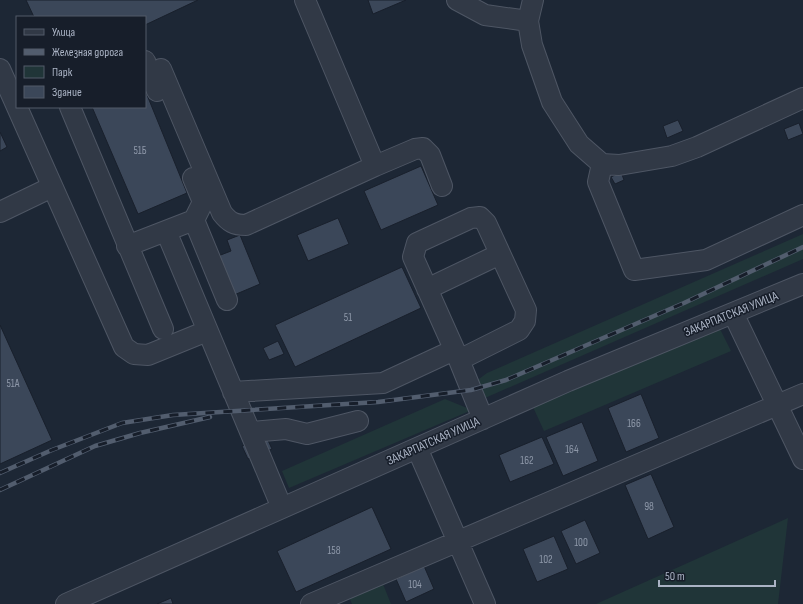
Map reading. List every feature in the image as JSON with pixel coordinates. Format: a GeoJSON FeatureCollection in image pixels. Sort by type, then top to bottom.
{"type":"FeatureCollection","features":[{"type":"Feature","properties":{"kind":"street"},"geometry":{"type":"LineString","coordinates":[[305,0],[375,166]]}},
{"type":"Feature","properties":{"kind":"street"},"geometry":{"type":"LineString","coordinates":[[457,0],[485,16],[528,21]]}},
{"type":"Feature","properties":{"kind":"street"},"geometry":{"type":"LineString","coordinates":[[533,0],[528,21],[532,45],[552,102],[578,144],[602,164],[620,165],[672,156],[697,147],[803,98]]}},
{"type":"Feature","properties":{"kind":"street"},"geometry":{"type":"LineString","coordinates":[[153,65],[222,213],[228,221],[236,225],[246,225],[415,149],[423,148],[430,155],[442,186]]}},
{"type":"Feature","properties":{"kind":"street"},"geometry":{"type":"LineString","coordinates":[[127,246],[194,220],[203,202],[153,65]]}},
{"type":"Feature","properties":{"kind":"street"},"geometry":{"type":"LineString","coordinates":[[0,69],[16,105]]}},
{"type":"Feature","properties":{"kind":"street"},"geometry":{"type":"LineString","coordinates":[[17,108],[124,346],[134,354],[148,355],[207,331]]}},
{"type":"Feature","properties":{"kind":"street"},"geometry":{"type":"LineString","coordinates":[[70,108],[163,329]]}},
{"type":"Feature","properties":{"kind":"street"},"geometry":{"type":"LineString","coordinates":[[602,164],[598,182],[634,270],[706,260],[803,215]]}},
{"type":"Feature","properties":{"kind":"street"},"geometry":{"type":"LineString","coordinates":[[0,212],[52,187]]}},
{"type":"Feature","properties":{"kind":"street"},"geometry":{"type":"LineString","coordinates":[[233,392],[383,383],[457,355],[519,330],[525,321],[526,310],[486,223],[480,217],[471,218],[417,243],[412,256],[457,355],[483,419]]}},
{"type":"Feature","properties":{"kind":"street"},"geometry":{"type":"LineString","coordinates":[[194,220],[227,300]]}},
{"type":"Feature","properties":{"kind":"street"},"geometry":{"type":"LineString","coordinates":[[166,231],[282,508]]}},
{"type":"Feature","properties":{"kind":"street"},"geometry":{"type":"LineString","coordinates":[[427,289],[500,254]]}},
{"type":"Feature","properties":{"kind":"street","name":"ЗАКАРПАТСКАЯ УЛИЦА"},"geometry":{"type":"LineString","coordinates":[[66,604],[568,381],[803,284]]}},
{"type":"Feature","properties":{"kind":"street"},"geometry":{"type":"LineString","coordinates":[[733,313],[803,459]]}},
{"type":"Feature","properties":{"kind":"street"},"geometry":{"type":"LineString","coordinates":[[311,604],[803,394]]}},
{"type":"Feature","properties":{"kind":"street"},"geometry":{"type":"LineString","coordinates":[[251,432],[286,429],[307,434],[358,421]]}},
{"type":"Feature","properties":{"kind":"street"},"geometry":{"type":"LineString","coordinates":[[417,448],[485,604]]}},
{"type":"Feature","properties":{"kind":"green space"},"geometry":{"type":"Polygon","coordinates":[[[803,234],[803,259],[485,398],[475,382],[487,373],[803,234]]]}},
{"type":"Feature","properties":{"kind":"green space"},"geometry":{"type":"Polygon","coordinates":[[[719,327],[731,351],[544,431],[533,407],[719,327]]]}},
{"type":"Feature","properties":{"kind":"green space"},"geometry":{"type":"Polygon","coordinates":[[[445,399],[472,410],[289,488],[282,471],[445,399]]]}},
{"type":"Feature","properties":{"kind":"green space"},"geometry":{"type":"Polygon","coordinates":[[[788,518],[778,604],[596,604],[788,518]]]}},
{"type":"Feature","properties":{"kind":"green space"},"geometry":{"type":"Polygon","coordinates":[[[383,584],[391,604],[352,604],[349,597],[383,584]]]}},
{"type":"Feature","properties":{"kind":"building"},"geometry":{"type":"Polygon","coordinates":[[[26,0],[198,0],[146,25],[146,16],[34,16],[26,0]]]}},
{"type":"Feature","properties":{"kind":"building"},"geometry":{"type":"Polygon","coordinates":[[[368,0],[406,0],[373,14],[368,0]]]}},
{"type":"Feature","properties":{"kind":"building"},"geometry":{"type":"Polygon","coordinates":[[[146,92],[187,193],[138,214],[92,108],[146,108],[146,92]]]}},
{"type":"Feature","properties":{"kind":"building"},"geometry":{"type":"Polygon","coordinates":[[[678,120],[683,131],[667,138],[663,126],[678,120]]]}},
{"type":"Feature","properties":{"kind":"building"},"geometry":{"type":"Polygon","coordinates":[[[799,123],[803,134],[788,140],[784,129],[799,123]]]}},
{"type":"Feature","properties":{"kind":"building"},"geometry":{"type":"Polygon","coordinates":[[[0,132],[7,147],[0,151],[0,132]]]}},
{"type":"Feature","properties":{"kind":"building"},"geometry":{"type":"Polygon","coordinates":[[[421,166],[438,205],[381,230],[364,191],[421,166]]]}},
{"type":"Feature","properties":{"kind":"building"},"geometry":{"type":"Polygon","coordinates":[[[621,172],[624,180],[615,184],[611,177],[621,172]]]}},
{"type":"Feature","properties":{"kind":"building"},"geometry":{"type":"Polygon","coordinates":[[[338,218],[349,244],[308,261],[297,235],[338,218]]]}},
{"type":"Feature","properties":{"kind":"building"},"geometry":{"type":"Polygon","coordinates":[[[240,235],[260,284],[234,295],[218,256],[231,251],[227,240],[240,235]]]}},
{"type":"Feature","properties":{"kind":"building"},"geometry":{"type":"Polygon","coordinates":[[[402,267],[421,308],[295,367],[275,325],[402,267]]]}},
{"type":"Feature","properties":{"kind":"building"},"geometry":{"type":"Polygon","coordinates":[[[0,325],[52,440],[0,464],[0,325]]]}},
{"type":"Feature","properties":{"kind":"building"},"geometry":{"type":"Polygon","coordinates":[[[278,341],[284,354],[269,360],[263,348],[278,341]]]}},
{"type":"Feature","properties":{"kind":"building"},"geometry":{"type":"Polygon","coordinates":[[[641,394],[659,438],[626,452],[608,408],[641,394]]]}},
{"type":"Feature","properties":{"kind":"building"},"geometry":{"type":"Polygon","coordinates":[[[582,422],[598,461],[563,476],[546,437],[582,422]]]}},
{"type":"Feature","properties":{"kind":"building"},"geometry":{"type":"Polygon","coordinates":[[[266,436],[272,449],[248,459],[242,446],[266,436]]]}},
{"type":"Feature","properties":{"kind":"building"},"geometry":{"type":"Polygon","coordinates":[[[542,437],[554,464],[510,482],[499,455],[542,437]]]}},
{"type":"Feature","properties":{"kind":"building"},"geometry":{"type":"Polygon","coordinates":[[[651,474],[674,527],[648,539],[625,485],[651,474]]]}},
{"type":"Feature","properties":{"kind":"building"},"geometry":{"type":"Polygon","coordinates":[[[372,507],[391,549],[296,592],[277,551],[372,507]]]}},
{"type":"Feature","properties":{"kind":"building"},"geometry":{"type":"Polygon","coordinates":[[[585,520],[600,553],[576,564],[561,531],[585,520]]]}},
{"type":"Feature","properties":{"kind":"building"},"geometry":{"type":"Polygon","coordinates":[[[554,536],[568,569],[537,582],[523,549],[554,536]]]}},
{"type":"Feature","properties":{"kind":"building"},"geometry":{"type":"Polygon","coordinates":[[[424,566],[434,589],[406,602],[396,579],[424,566]]]}},
{"type":"Feature","properties":{"kind":"building"},"geometry":{"type":"Polygon","coordinates":[[[171,598],[173,604],[157,604],[171,598]]]}},
{"type":"Feature","properties":{"kind":"railway"},"geometry":{"type":"LineString","coordinates":[[0,473],[52,450],[122,423],[173,415],[378,402],[471,390],[506,380],[684,303],[803,247]]}},
{"type":"Feature","properties":{"kind":"railway"},"geometry":{"type":"LineString","coordinates":[[0,490],[95,446],[140,433],[210,417]]}}]}
